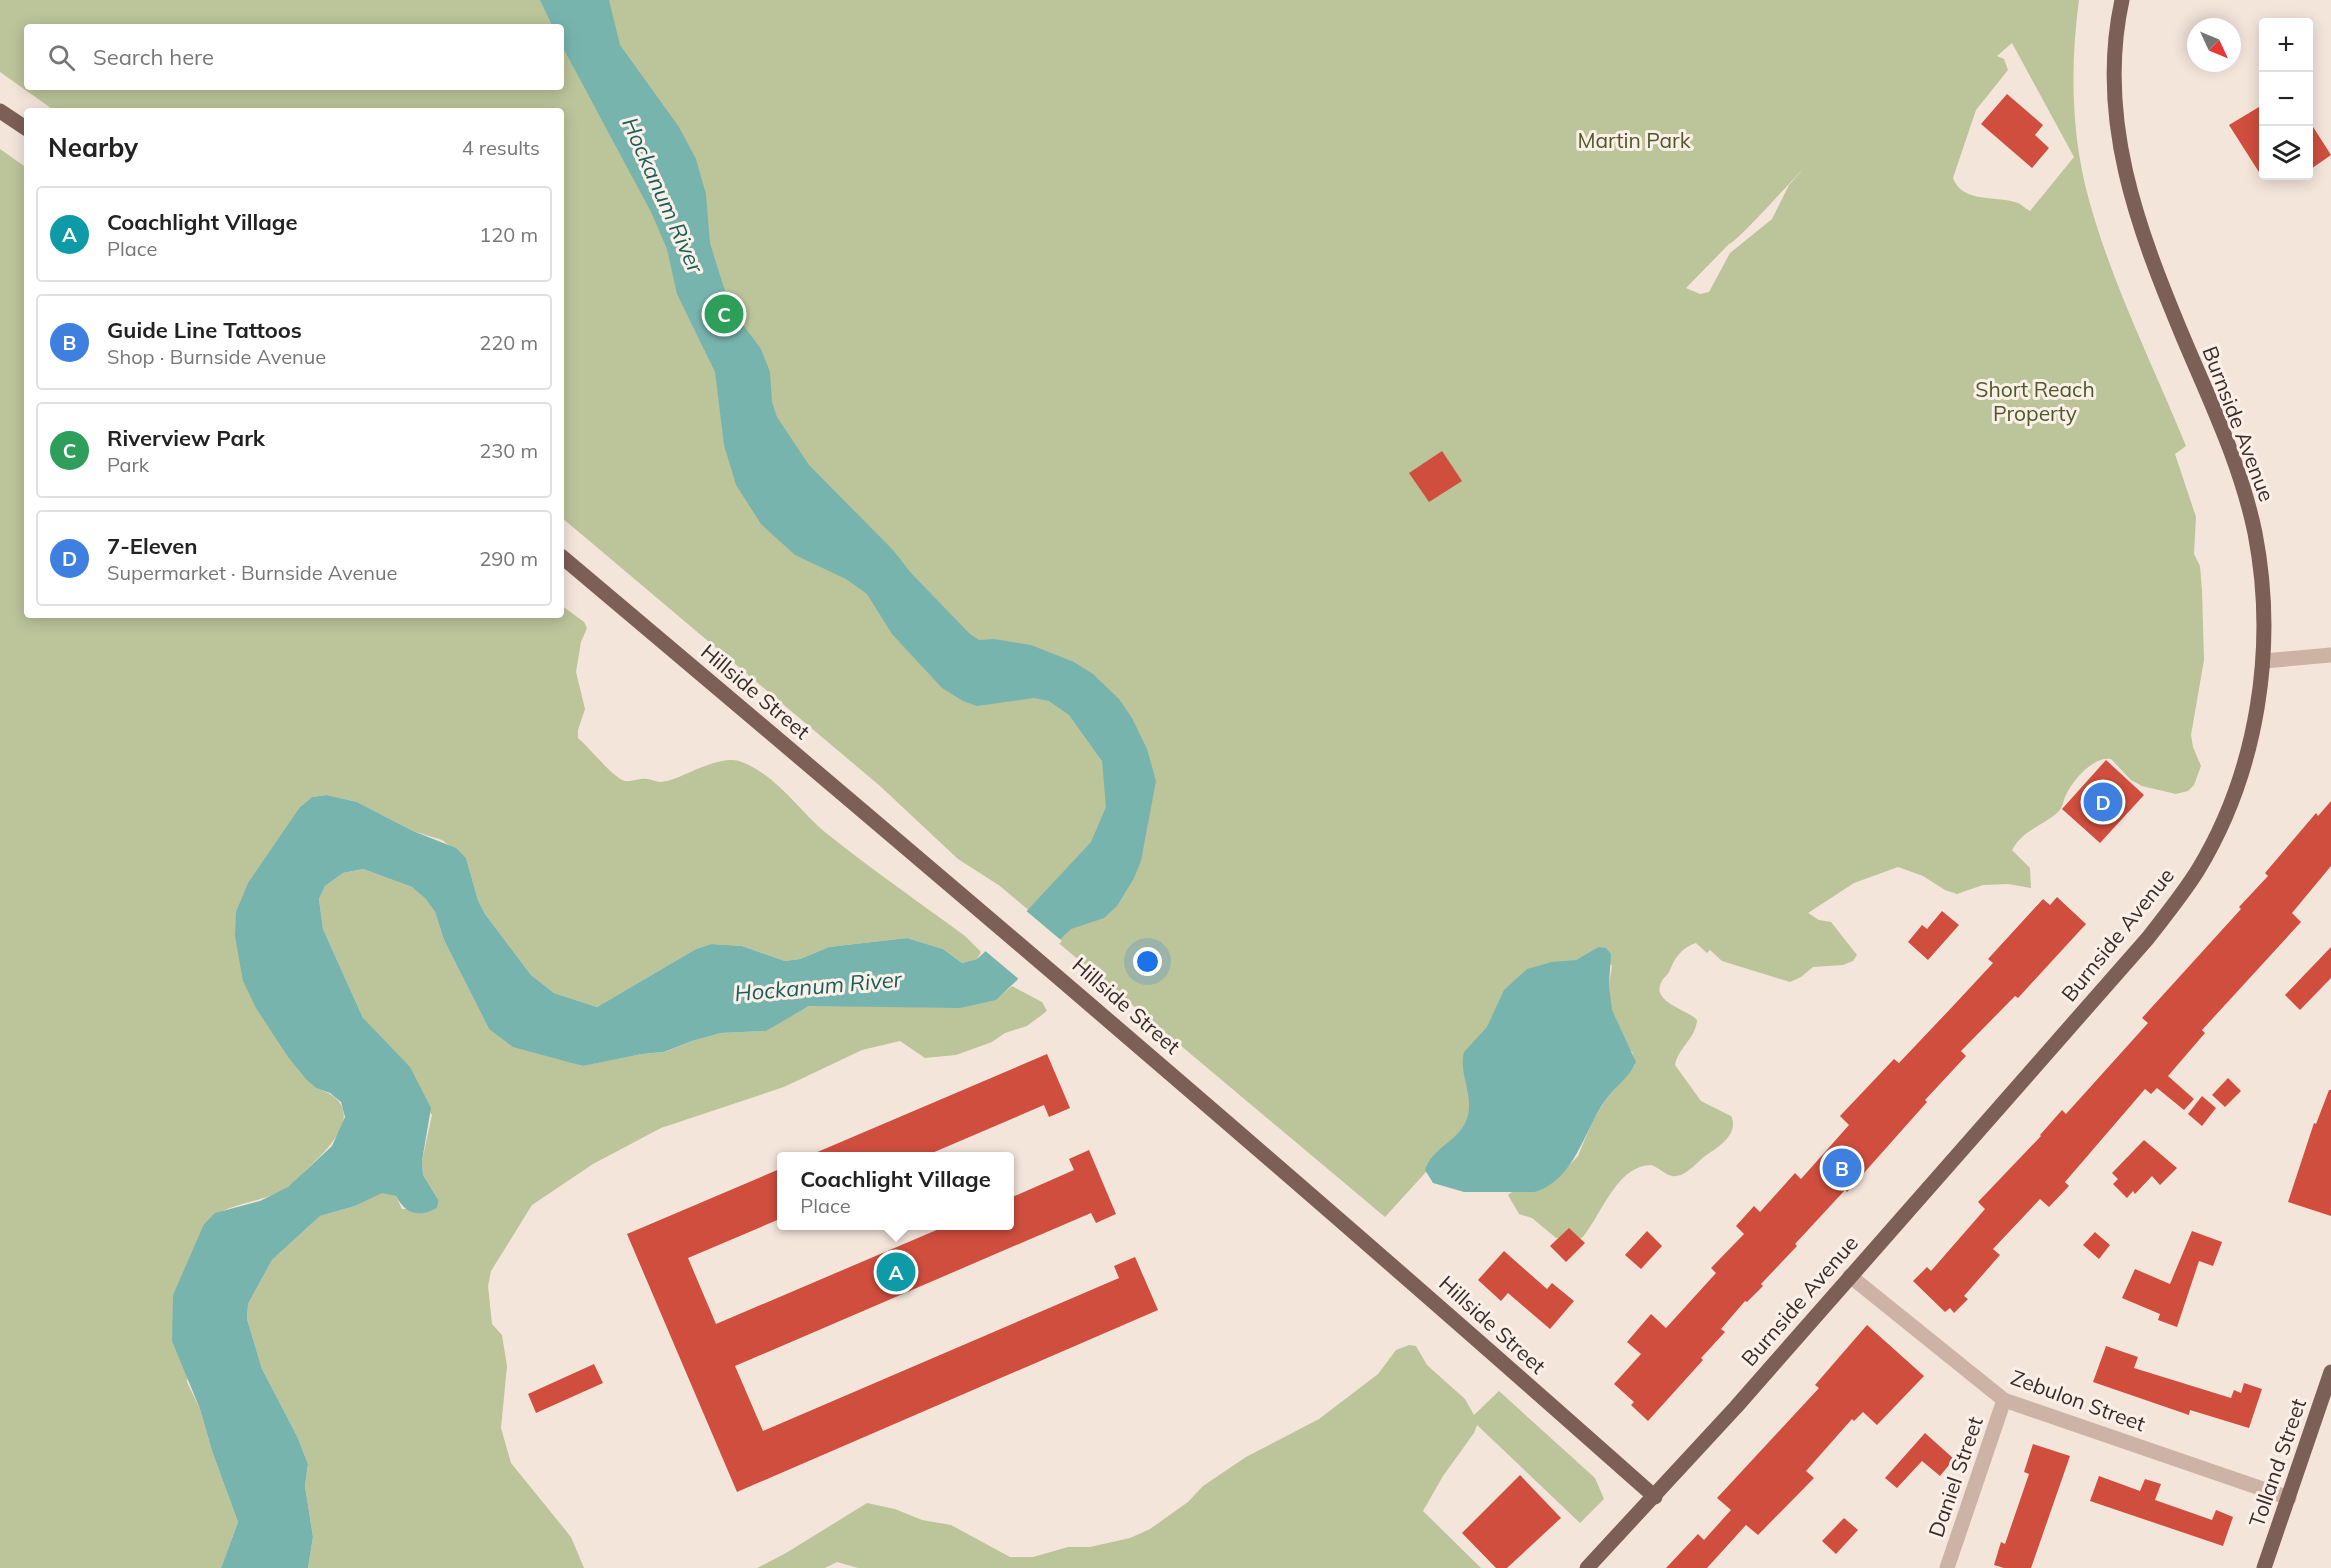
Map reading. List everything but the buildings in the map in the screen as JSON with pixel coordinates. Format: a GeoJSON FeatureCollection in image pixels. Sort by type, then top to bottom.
{"type":"FeatureCollection","features":[{"type":"Feature","properties":{"kind":"main road","name":"Burnside Avenue"},"geometry":{"type":"LineString","coordinates":[[1587,1568],[1654,1497],[2148,938],[2199,868],[2230,804],[2254,729],[2264,661],[2262,583],[2248,508],[2236,467],[2138,225],[2125,176],[2117,129],[2115,82],[2122,0]]}},
{"type":"Feature","properties":{"kind":"main road"},"geometry":{"type":"LineString","coordinates":[[0,111],[24,127]]}},
{"type":"Feature","properties":{"kind":"main road","name":"Hillside Street"},"geometry":{"type":"LineString","coordinates":[[564,559],[1057,974],[1350,1228],[1654,1497]]}},
{"type":"Feature","properties":{"kind":"main road","name":"Tolland Street"},"geometry":{"type":"LineString","coordinates":[[2264,1568],[2331,1372]]}},
{"type":"Feature","properties":{"kind":"street"},"geometry":{"type":"LineString","coordinates":[[2264,661],[2331,655]]}},
{"type":"Feature","properties":{"kind":"street","name":"Zebulon Street"},"geometry":{"type":"LineString","coordinates":[[1850,1276],[2004,1401],[2289,1498]]}},
{"type":"Feature","properties":{"kind":"street","name":"Daniel Street"},"geometry":{"type":"LineString","coordinates":[[1947,1568],[2004,1401]]}},
{"type":"Feature","properties":{"kind":"green space"},"geometry":{"type":"Polygon","coordinates":[[[0,0],[2079,0],[2073,75],[2076,126],[2083,175],[2109,262],[2186,446],[2175,454],[2196,517],[2194,554],[2200,566],[2204,660],[2191,735],[2201,766],[2194,785],[2188,791],[2176,794],[2142,786],[2131,780],[2111,759],[2097,761],[2084,770],[2073,783],[2060,810],[2022,837],[2012,850],[2030,868],[2031,888],[2008,884],[1983,885],[1957,894],[1945,890],[1923,876],[1898,867],[1854,883],[1808,913],[1819,920],[1831,922],[1857,955],[1853,961],[1843,965],[1813,967],[1801,977],[1790,982],[1722,961],[1710,950],[1707,953],[1696,943],[1683,950],[1659,988],[1665,1000],[1697,1020],[1694,1032],[1675,1065],[1701,1101],[1731,1116],[1732,1129],[1721,1145],[1681,1175],[1672,1176],[1651,1165],[1639,1167],[1628,1174],[1611,1193],[1582,1238],[1556,1238],[1532,1218],[1519,1214],[1508,1195],[1512,1192],[1535,1192],[1565,1170],[1578,1156],[1592,1122],[1606,1099],[1635,1065],[1632,1051],[1426,1170],[1385,1217],[1049,935],[1052,930],[1000,886],[958,859],[880,786],[564,520],[564,108],[51,108],[25,90],[564,90],[564,24],[24,24],[24,89],[0,72],[0,0]],[[2012,43],[1997,56],[2004,59],[2008,70],[1976,110],[1953,178],[1964,192],[2018,203],[2030,211],[2074,157],[2012,43]],[[1804,168],[1754,222],[1686,288],[1700,294],[1709,292],[1730,253],[1772,219],[1789,185],[1804,168]],[[1598,947],[1576,960],[1565,962],[1610,1002],[1609,985],[1612,966],[1598,947]]]}},
{"type":"Feature","properties":{"kind":"green space"},"geometry":{"type":"Polygon","coordinates":[[[0,149],[24,166],[24,618],[564,618],[564,607],[584,622],[587,628],[581,642],[576,672],[585,709],[578,730],[578,738],[620,779],[668,781],[719,761],[730,760],[752,767],[775,783],[826,833],[965,936],[981,952],[977,959],[962,963],[943,949],[907,938],[829,947],[800,959],[785,961],[742,946],[711,944],[696,949],[597,1007],[554,993],[531,975],[485,914],[478,900],[466,858],[442,840],[413,831],[357,802],[327,795],[312,797],[300,807],[293,821],[316,1088],[332,1095],[341,1104],[344,1114],[337,1135],[329,1146],[287,1188],[222,1211],[204,1224],[187,1382],[200,1409],[212,1451],[238,1522],[221,1568],[0,1568],[0,149]]]}},
{"type":"Feature","properties":{"kind":"green space"},"geometry":{"type":"Polygon","coordinates":[[[363,869],[412,887],[427,899],[435,912],[444,940],[489,1029],[582,1066],[642,1054],[665,1052],[721,1033],[765,1031],[809,1006],[995,1000],[1012,986],[1042,1002],[1047,1011],[1027,1026],[1005,1033],[992,1042],[956,1055],[925,1058],[900,1041],[862,1050],[784,1087],[661,1128],[593,1164],[532,1205],[491,1271],[488,1286],[492,1324],[502,1335],[507,1366],[501,1428],[511,1463],[571,1537],[584,1568],[308,1568],[313,1537],[305,1486],[308,1464],[297,1436],[262,1369],[247,1319],[248,1304],[272,1260],[320,1216],[355,1206],[382,1192],[396,1196],[402,1209],[437,1208],[439,1201],[423,1175],[422,1161],[432,1115],[363,1018],[323,929],[319,899],[325,886],[343,873],[363,869]]]}},
{"type":"Feature","properties":{"kind":"green space"},"geometry":{"type":"Polygon","coordinates":[[[1409,1345],[1416,1346],[1427,1365],[1465,1399],[1474,1415],[1499,1391],[1595,1478],[1604,1499],[1580,1523],[1477,1425],[1423,1511],[1481,1568],[858,1568],[837,1562],[825,1568],[757,1568],[786,1553],[867,1503],[895,1509],[922,1520],[951,1525],[1010,1557],[1033,1557],[1068,1547],[1090,1547],[1130,1538],[1150,1529],[1188,1502],[1203,1486],[1246,1457],[1319,1419],[1378,1374],[1396,1350],[1409,1345]]]}},
{"type":"Feature","properties":{"kind":"water","name":"Hockanum River"},"geometry":{"type":"Polygon","coordinates":[[[540,0],[609,0],[620,45],[679,127],[696,159],[706,194],[710,243],[724,288],[738,318],[761,349],[770,372],[772,402],[777,417],[809,465],[893,550],[911,573],[970,634],[979,640],[994,639],[1031,645],[1074,662],[1093,674],[1119,699],[1132,718],[1147,749],[1156,781],[1141,861],[1134,878],[1117,906],[1104,918],[1071,929],[996,1000],[960,1008],[809,1006],[766,1031],[721,1033],[664,1052],[583,1066],[513,1047],[489,1029],[444,940],[435,912],[426,899],[412,887],[363,869],[343,873],[325,886],[319,899],[323,929],[363,1018],[410,1067],[431,1108],[422,1161],[423,1175],[439,1201],[437,1208],[418,1213],[404,1207],[396,1196],[382,1193],[355,1206],[320,1216],[272,1260],[248,1304],[247,1319],[262,1369],[297,1436],[308,1464],[305,1486],[313,1537],[308,1568],[221,1568],[238,1522],[212,1451],[200,1409],[172,1341],[173,1295],[204,1224],[215,1213],[260,1201],[288,1187],[332,1146],[345,1117],[341,1102],[330,1093],[316,1088],[306,1079],[288,1057],[256,1008],[243,981],[235,936],[236,912],[248,883],[300,807],[312,797],[327,795],[357,802],[413,831],[456,848],[466,858],[478,900],[485,914],[531,975],[554,993],[597,1007],[696,949],[711,944],[742,946],[785,961],[800,959],[829,947],[907,938],[943,949],[962,963],[977,959],[1010,929],[1091,842],[1106,807],[1102,761],[1069,715],[1049,701],[1034,698],[977,706],[963,701],[942,688],[892,634],[867,594],[846,579],[795,555],[761,524],[736,485],[724,445],[715,372],[677,294],[667,249],[651,212],[564,50],[564,24],[552,24],[540,0]]]}},
{"type":"Feature","properties":{"kind":"water"},"geometry":{"type":"Polygon","coordinates":[[[1598,947],[1606,948],[1611,954],[1609,985],[1612,1010],[1636,1062],[1604,1102],[1569,1166],[1549,1186],[1535,1192],[1464,1192],[1433,1183],[1425,1170],[1428,1162],[1462,1128],[1469,1112],[1463,1069],[1464,1052],[1487,1027],[1504,990],[1527,969],[1552,962],[1576,960],[1598,947]]]}},
{"type":"Feature","properties":{"kind":"pier"},"geometry":{"type":"Polygon","coordinates":[[[1024,909],[1062,941],[1021,981],[983,949],[1024,909]]]}},
{"type":"Feature","properties":{"kind":"place","name":"Riverview Park"},"geometry":{"type":"Point","coordinates":[724,314]}},
{"type":"Feature","properties":{"kind":"place","name":"7-Eleven"},"geometry":{"type":"Point","coordinates":[2103,802]}},
{"type":"Feature","properties":{"kind":"place","name":"Guide Line Tattoos"},"geometry":{"type":"Point","coordinates":[1842,1168]}},
{"type":"Feature","properties":{"kind":"place","name":"Coachlight Village"},"geometry":{"type":"Point","coordinates":[896,1272]}},
{"type":"Feature","properties":{"kind":"park label","name":"Martin Park"},"geometry":{"type":"Point","coordinates":[1634,141]}},
{"type":"Feature","properties":{"kind":"park label","name":"Short Reach Property"},"geometry":{"type":"Point","coordinates":[2035,402]}}]}
